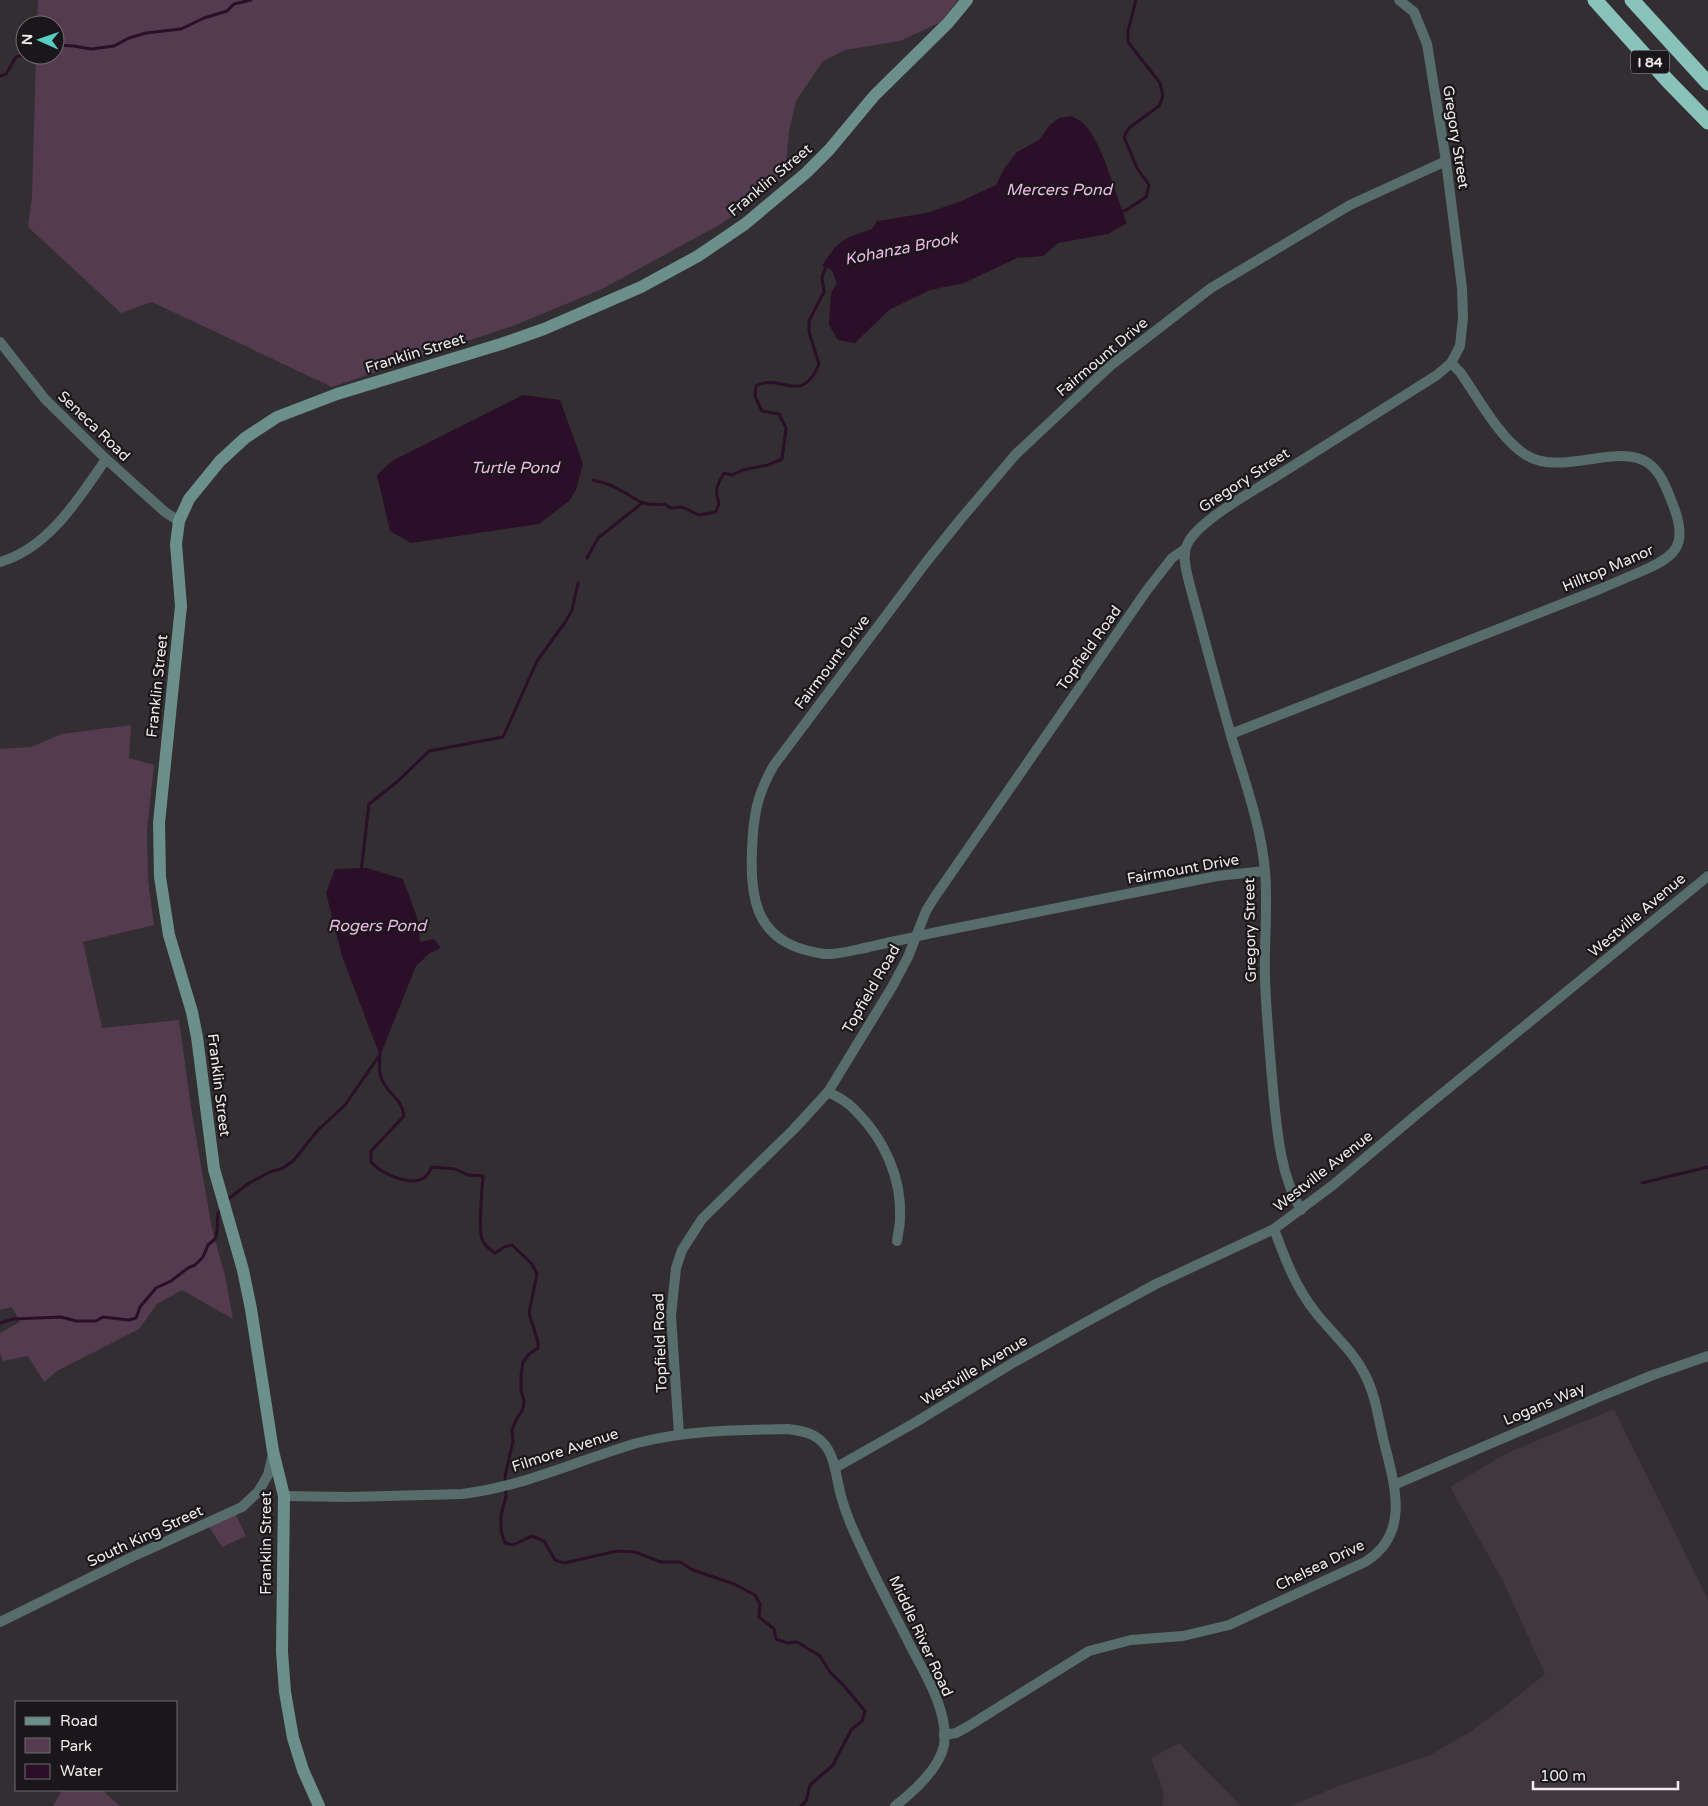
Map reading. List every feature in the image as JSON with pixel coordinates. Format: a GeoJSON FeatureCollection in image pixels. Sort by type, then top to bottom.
{"type":"FeatureCollection","features":[{"type":"Feature","properties":{"kind":"highway","name":"I 84"},"geometry":{"type":"LineString","coordinates":[[1595,0],[1667,80],[1708,122]]}},
{"type":"Feature","properties":{"kind":"highway","name":"I 84"},"geometry":{"type":"LineString","coordinates":[[1632,0],[1708,83]]}},
{"type":"Feature","properties":{"kind":"main road","name":"Franklin Street"},"geometry":{"type":"LineString","coordinates":[[320,1806],[303,1770],[293,1738],[284,1692],[282,1626],[284,1496],[274,1451],[243,1270],[214,1169],[192,1012],[169,935],[160,877],[159,823],[181,606],[176,544],[179,521],[192,494],[220,461],[250,434],[277,416],[337,394],[544,329],[641,287],[672,272],[698,256],[745,224],[806,173],[829,150],[874,96],[932,40],[967,0]]}},
{"type":"Feature","properties":{"kind":"street","name":"Gregory Street"},"geometry":{"type":"LineString","coordinates":[[1301,1210],[1288,1181],[1279,1146],[1276,1119],[1265,977],[1264,870],[1252,808],[1189,582],[1185,549],[1199,528],[1232,504],[1437,375],[1451,363],[1460,346],[1463,318],[1462,288],[1446,161],[1427,44],[1414,12],[1399,0]]}},
{"type":"Feature","properties":{"kind":"street","name":"Fairmount Drive"},"geometry":{"type":"LineString","coordinates":[[1264,870],[1217,876],[916,936],[842,953],[824,954],[781,940],[770,931],[762,919],[752,888],[752,830],[758,799],[774,765],[927,561],[1016,454],[1110,366],[1211,288],[1350,205],[1446,161]]}},
{"type":"Feature","properties":{"kind":"street","name":"Seneca Road"},"geometry":{"type":"LineString","coordinates":[[0,342],[45,400],[106,459],[165,512],[179,521]]}},
{"type":"Feature","properties":{"kind":"street","name":"Hilltop Manor"},"geometry":{"type":"LineString","coordinates":[[1231,734],[1600,589],[1658,564],[1669,558],[1675,551],[1679,542],[1679,520],[1661,477],[1653,466],[1636,457],[1613,457],[1551,463],[1539,461],[1526,455],[1504,435],[1460,372],[1451,363]]}},
{"type":"Feature","properties":{"kind":"street"},"geometry":{"type":"LineString","coordinates":[[0,562],[28,549],[60,521],[106,459]]}},
{"type":"Feature","properties":{"kind":"street","name":"Topfield Road"},"geometry":{"type":"LineString","coordinates":[[679,1434],[671,1316],[676,1268],[682,1250],[702,1219],[793,1130],[828,1092],[908,958],[926,911],[934,898],[1147,590],[1172,558],[1185,549]]}},
{"type":"Feature","properties":{"kind":"street","name":"Westville Avenue"},"geometry":{"type":"LineString","coordinates":[[835,1468],[916,1422],[1011,1364],[1088,1321],[1156,1284],[1274,1229],[1301,1210],[1708,876]]}},
{"type":"Feature","properties":{"kind":"street"},"geometry":{"type":"LineString","coordinates":[[828,1092],[856,1110],[886,1150],[894,1171],[898,1191],[900,1217],[897,1241]]}},
{"type":"Feature","properties":{"kind":"street","name":"Chelsea Drive"},"geometry":{"type":"LineString","coordinates":[[944,1734],[956,1733],[968,1727],[1088,1651],[1131,1640],[1183,1636],[1229,1626],[1364,1562],[1375,1556],[1386,1544],[1392,1530],[1397,1504],[1372,1389],[1364,1372],[1351,1354],[1302,1293],[1291,1274],[1274,1229]]}},
{"type":"Feature","properties":{"kind":"street","name":"Logans Way"},"geometry":{"type":"LineString","coordinates":[[1394,1485],[1599,1397],[1653,1375],[1708,1356]]}},
{"type":"Feature","properties":{"kind":"street","name":"Filmore Avenue"},"geometry":{"type":"LineString","coordinates":[[284,1496],[349,1498],[476,1493],[638,1443],[679,1434],[762,1430],[802,1431],[812,1434],[826,1446],[832,1456],[835,1468]]}},
{"type":"Feature","properties":{"kind":"street","name":"South King Street"},"geometry":{"type":"LineString","coordinates":[[0,1622],[132,1557],[242,1507],[258,1492],[268,1475],[274,1451]]}},
{"type":"Feature","properties":{"kind":"street","name":"Middle River Road"},"geometry":{"type":"LineString","coordinates":[[835,1468],[842,1501],[852,1527],[934,1694],[944,1734],[941,1756],[932,1770],[912,1792],[895,1806]]}},
{"type":"Feature","properties":{"kind":"shaded area"},"geometry":{"type":"Polygon","coordinates":[[[1614,1409],[1708,1600],[1708,1806],[1290,1806],[1336,1787],[1430,1755],[1468,1733],[1502,1709],[1545,1674],[1504,1583],[1450,1487],[1507,1453],[1614,1409]]]}},
{"type":"Feature","properties":{"kind":"shaded area"},"geometry":{"type":"Polygon","coordinates":[[[1179,1743],[1241,1806],[1162,1806],[1164,1796],[1162,1787],[1151,1758],[1179,1743]]]}},
{"type":"Feature","properties":{"kind":"green space"},"geometry":{"type":"Polygon","coordinates":[[[38,0],[958,0],[941,22],[900,41],[845,50],[823,61],[796,101],[789,131],[785,177],[721,224],[602,289],[518,324],[332,387],[152,302],[121,313],[28,227],[32,198],[36,65],[65,65],[65,15],[37,15],[38,0]]]}},
{"type":"Feature","properties":{"kind":"green space"},"geometry":{"type":"Polygon","coordinates":[[[131,725],[129,758],[154,765],[147,830],[148,880],[154,925],[83,942],[102,1028],[179,1020],[192,1114],[212,1229],[225,1276],[233,1319],[182,1290],[157,1304],[139,1329],[57,1371],[44,1382],[28,1356],[3,1361],[0,1354],[0,1333],[20,1322],[12,1307],[0,1310],[0,749],[31,747],[62,734],[131,725]]]}},
{"type":"Feature","properties":{"kind":"green space"},"geometry":{"type":"Polygon","coordinates":[[[232,1506],[246,1536],[222,1547],[204,1519],[232,1506]]]}},
{"type":"Feature","properties":{"kind":"green space"},"geometry":{"type":"Polygon","coordinates":[[[61,1791],[103,1791],[120,1806],[53,1806],[61,1791]]]}},
{"type":"Feature","properties":{"kind":"water","name":"Mercers Pond"},"geometry":{"type":"Polygon","coordinates":[[[1070,116],[1084,124],[1097,144],[1127,223],[1108,234],[1058,243],[1043,256],[1017,258],[964,283],[930,290],[889,310],[855,343],[838,340],[829,325],[831,293],[837,283],[831,269],[822,266],[842,241],[872,229],[877,221],[927,213],[961,201],[996,185],[1004,169],[1017,152],[1039,140],[1050,125],[1059,118],[1070,116]]]}},
{"type":"Feature","properties":{"kind":"water","name":"Turtle Pond"},"geometry":{"type":"Polygon","coordinates":[[[523,395],[560,400],[583,464],[576,490],[569,501],[539,524],[411,543],[390,531],[377,475],[392,461],[523,395]]]}},
{"type":"Feature","properties":{"kind":"water","name":"Rogers Pond"},"geometry":{"type":"Polygon","coordinates":[[[367,868],[403,879],[418,920],[420,942],[434,939],[441,948],[430,953],[416,966],[380,1056],[342,956],[326,893],[335,869],[367,868]]]}},
{"type":"Feature","properties":{"kind":"waterway"},"geometry":{"type":"LineString","coordinates":[[65,46],[91,49],[114,46],[129,38],[146,33],[181,29],[204,18],[227,11],[234,4],[251,0]]}},
{"type":"Feature","properties":{"kind":"waterway","name":"Kohanza Brook"},"geometry":{"type":"LineString","coordinates":[[1120,211],[1125,211],[1146,197],[1149,185],[1137,168],[1124,137],[1129,128],[1159,106],[1163,96],[1160,83],[1128,42],[1128,31],[1136,0]]}},
{"type":"Feature","properties":{"kind":"waterway"},"geometry":{"type":"LineString","coordinates":[[0,76],[6,74],[15,59]]}},
{"type":"Feature","properties":{"kind":"waterway","name":"Kohanza Brook"},"geometry":{"type":"LineString","coordinates":[[593,480],[613,487],[643,503],[665,504],[670,508],[682,507],[699,515],[716,512],[719,503],[717,488],[724,473],[732,475],[782,459],[786,428],[779,414],[762,411],[755,396],[756,386],[765,383],[798,386],[805,384],[812,377],[819,364],[809,332],[809,321],[824,292],[822,277],[827,265]]}},
{"type":"Feature","properties":{"kind":"waterway","name":"Kohanza Brook"},"geometry":{"type":"LineString","coordinates":[[587,558],[598,538],[641,504]]}},
{"type":"Feature","properties":{"kind":"waterway","name":"Kohanza Brook"},"geometry":{"type":"LineString","coordinates":[[361,872],[369,804],[397,782],[429,751],[503,737],[537,661],[572,610],[578,583]]}},
{"type":"Feature","properties":{"kind":"waterway","name":"Kohanza Brook"},"geometry":{"type":"LineString","coordinates":[[380,1052],[380,1074],[386,1087],[400,1104],[404,1116],[371,1151],[371,1162],[382,1171],[404,1180],[419,1180],[426,1176],[432,1167],[455,1169],[468,1175],[483,1176],[480,1217],[483,1241],[495,1253],[504,1247],[512,1245],[532,1264],[537,1274],[529,1313],[538,1348],[529,1354],[523,1362],[521,1376],[523,1409],[512,1430],[513,1441],[505,1476],[506,1496],[501,1515],[501,1531],[505,1543],[513,1545],[532,1536],[544,1541],[555,1560],[564,1563],[617,1551],[635,1552],[661,1562],[680,1562],[693,1570],[734,1584],[755,1595],[760,1604],[759,1617],[774,1629],[776,1639],[787,1643],[797,1642],[820,1656],[830,1672],[865,1711],[862,1721],[851,1730],[833,1765],[810,1785],[806,1801],[801,1806]]}},
{"type":"Feature","properties":{"kind":"waterway"},"geometry":{"type":"LineString","coordinates":[[227,1200],[249,1183],[270,1172],[283,1168],[294,1160],[318,1130],[345,1105],[379,1056]]}},
{"type":"Feature","properties":{"kind":"waterway"},"geometry":{"type":"LineString","coordinates":[[1642,1183],[1708,1167]]}},
{"type":"Feature","properties":{"kind":"waterway"},"geometry":{"type":"LineString","coordinates":[[0,1323],[13,1319],[61,1317],[76,1321],[96,1321],[103,1317],[129,1320],[136,1318],[140,1307],[156,1288],[171,1281],[195,1265],[203,1257],[208,1245],[215,1239],[218,1213],[221,1210]]}}]}
